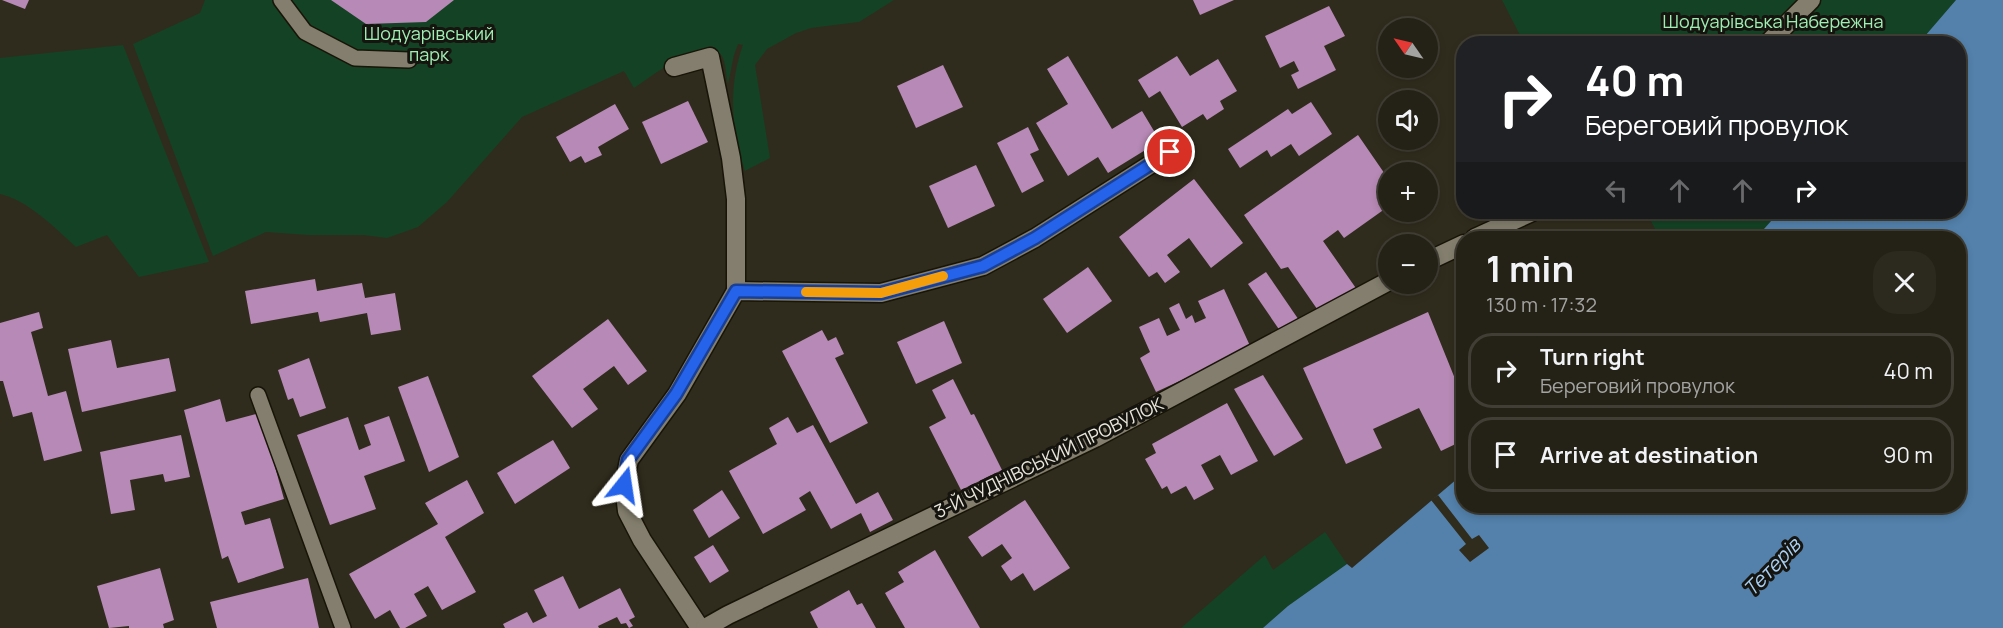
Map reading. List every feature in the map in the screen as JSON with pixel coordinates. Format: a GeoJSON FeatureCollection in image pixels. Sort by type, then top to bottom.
{"type":"FeatureCollection","features":[{"type":"Feature","properties":{"kind":"street"},"geometry":{"type":"LineString","coordinates":[[1775,36],[1811,0]]}},
{"type":"Feature","properties":{"kind":"street"},"geometry":{"type":"LineString","coordinates":[[674,67],[710,57],[731,158],[736,199],[736,291],[676,394],[628,460],[624,485],[627,511],[642,540],[700,628]]}},
{"type":"Feature","properties":{"kind":"street"},"geometry":{"type":"LineString","coordinates":[[736,291],[881,293],[983,266],[1035,238],[1170,152]]}},
{"type":"Feature","properties":{"kind":"street"},"geometry":{"type":"LineString","coordinates":[[1490,231],[1517,219]]}},
{"type":"Feature","properties":{"kind":"street"},"geometry":{"type":"LineString","coordinates":[[1438,256],[1456,248]]}},
{"type":"Feature","properties":{"kind":"street","name":"3-Й ЧУДНІВСЬКИЙ ПРОВУЛОК"},"geometry":{"type":"LineString","coordinates":[[705,628],[750,604],[1095,438],[1378,287]]}},
{"type":"Feature","properties":{"kind":"lane"},"geometry":{"type":"LineString","coordinates":[[281,0],[305,32],[355,58],[409,60]]}},
{"type":"Feature","properties":{"kind":"lane"},"geometry":{"type":"LineString","coordinates":[[258,395],[343,628]]}},
{"type":"Feature","properties":{"kind":"green space","name":"Шодуарівський парк"},"geometry":{"type":"Polygon","coordinates":[[[205,0],[894,0],[859,22],[811,28],[796,33],[767,49],[755,65],[770,158],[745,171],[737,140],[733,108],[735,76],[743,45],[738,44],[728,84],[722,56],[715,50],[704,49],[678,59],[634,88],[624,71],[522,117],[447,202],[418,227],[387,238],[363,235],[266,232],[213,256],[133,44],[200,13],[205,0]]]}},
{"type":"Feature","properties":{"kind":"green space","name":"Шодуарівська Набережна"},"geometry":{"type":"Polygon","coordinates":[[[1502,0],[1956,0],[1926,36],[1520,36],[1502,0]]]}},
{"type":"Feature","properties":{"kind":"green space"},"geometry":{"type":"Polygon","coordinates":[[[123,45],[209,262],[139,277],[107,235],[76,247],[31,208],[0,194],[0,58],[123,45]]]}},
{"type":"Feature","properties":{"kind":"green space"},"geometry":{"type":"Polygon","coordinates":[[[1650,219],[1773,219],[1762,231],[1656,231],[1650,219]]]}},
{"type":"Feature","properties":{"kind":"green space"},"geometry":{"type":"Polygon","coordinates":[[[1325,532],[1347,564],[1288,606],[1263,628],[1181,628],[1265,555],[1273,570],[1325,532]]]}},
{"type":"Feature","properties":{"kind":"water","name":"Тетерів"},"geometry":{"type":"Polygon","coordinates":[[[1956,0],[2003,0],[2003,628],[1263,628],[1288,606],[1347,564],[1352,568],[1456,480],[1456,513],[1966,513],[1966,231],[1762,231],[1773,219],[1966,219],[1966,36],[1925,36],[1956,0]]]}},
{"type":"Feature","properties":{"kind":"pier"},"geometry":{"type":"Polygon","coordinates":[[[1438,495],[1472,539],[1479,535],[1489,548],[1470,562],[1459,550],[1466,544],[1431,500],[1438,495]]]}},
{"type":"Feature","properties":{"kind":"building"},"geometry":{"type":"Polygon","coordinates":[[[2,0],[29,0],[25,9],[2,0]]]}},
{"type":"Feature","properties":{"kind":"building"},"geometry":{"type":"Polygon","coordinates":[[[331,0],[454,0],[426,22],[366,24],[331,0]]]}},
{"type":"Feature","properties":{"kind":"building"},"geometry":{"type":"Polygon","coordinates":[[[1193,0],[1234,0],[1200,15],[1193,0]]]}},
{"type":"Feature","properties":{"kind":"building"},"geometry":{"type":"Polygon","coordinates":[[[1329,6],[1345,36],[1324,46],[1336,70],[1298,89],[1291,75],[1299,71],[1294,61],[1280,68],[1265,36],[1329,6]]]}},
{"type":"Feature","properties":{"kind":"building"},"geometry":{"type":"Polygon","coordinates":[[[1068,56],[1112,129],[1142,111],[1160,141],[1108,173],[1098,157],[1068,176],[1036,123],[1068,104],[1047,69],[1068,56]]]}},
{"type":"Feature","properties":{"kind":"building"},"geometry":{"type":"Polygon","coordinates":[[[1177,56],[1190,76],[1218,59],[1237,91],[1220,101],[1224,109],[1207,120],[1203,114],[1182,127],[1160,91],[1149,98],[1138,80],[1177,56]]]}},
{"type":"Feature","properties":{"kind":"building"},"geometry":{"type":"Polygon","coordinates":[[[943,65],[963,107],[916,128],[897,86],[943,65]]]}},
{"type":"Feature","properties":{"kind":"building"},"geometry":{"type":"Polygon","coordinates":[[[688,101],[708,142],[661,164],[642,122],[688,101]]]}},
{"type":"Feature","properties":{"kind":"building"},"geometry":{"type":"Polygon","coordinates":[[[1311,102],[1332,134],[1299,156],[1291,144],[1271,157],[1267,150],[1240,168],[1228,149],[1288,109],[1292,114],[1311,102]]]}},
{"type":"Feature","properties":{"kind":"building"},"geometry":{"type":"Polygon","coordinates":[[[615,104],[629,129],[598,147],[602,155],[585,163],[581,156],[570,162],[556,137],[615,104]]]}},
{"type":"Feature","properties":{"kind":"building"},"geometry":{"type":"Polygon","coordinates":[[[1028,127],[1039,150],[1030,154],[1044,181],[1022,193],[997,143],[1028,127]]]}},
{"type":"Feature","properties":{"kind":"building"},"geometry":{"type":"Polygon","coordinates":[[[1358,135],[1378,164],[1378,214],[1344,238],[1338,230],[1323,241],[1360,294],[1324,319],[1288,267],[1281,269],[1244,215],[1358,135]]]}},
{"type":"Feature","properties":{"kind":"building"},"geometry":{"type":"Polygon","coordinates":[[[976,165],[995,206],[948,228],[929,186],[976,165]]]}},
{"type":"Feature","properties":{"kind":"building"},"geometry":{"type":"Polygon","coordinates":[[[1194,179],[1243,243],[1211,268],[1189,238],[1167,255],[1180,272],[1165,283],[1157,272],[1149,277],[1119,237],[1194,179]]]}},
{"type":"Feature","properties":{"kind":"building"},"geometry":{"type":"Polygon","coordinates":[[[1088,267],[1112,301],[1067,333],[1043,299],[1088,267]]]}},
{"type":"Feature","properties":{"kind":"building"},"geometry":{"type":"Polygon","coordinates":[[[1266,272],[1305,329],[1287,341],[1248,284],[1266,272]]]}},
{"type":"Feature","properties":{"kind":"building"},"geometry":{"type":"Polygon","coordinates":[[[315,279],[317,291],[362,283],[365,298],[395,293],[401,330],[371,335],[367,313],[320,322],[318,312],[251,324],[245,291],[315,279]]]}},
{"type":"Feature","properties":{"kind":"building"},"geometry":{"type":"Polygon","coordinates":[[[1224,289],[1251,348],[1156,392],[1140,358],[1150,352],[1139,327],[1159,318],[1167,336],[1180,330],[1169,308],[1179,303],[1186,319],[1192,315],[1195,323],[1206,318],[1198,301],[1224,289]]]}},
{"type":"Feature","properties":{"kind":"building"},"geometry":{"type":"Polygon","coordinates":[[[39,312],[43,328],[31,332],[48,396],[66,391],[82,451],[44,461],[32,412],[13,417],[3,381],[0,381],[0,323],[39,312]]]}},
{"type":"Feature","properties":{"kind":"building"},"geometry":{"type":"Polygon","coordinates":[[[1428,312],[1456,381],[1456,444],[1441,451],[1419,408],[1373,429],[1382,448],[1346,464],[1303,368],[1428,312]]]}},
{"type":"Feature","properties":{"kind":"building"},"geometry":{"type":"Polygon","coordinates":[[[608,319],[647,371],[628,385],[614,366],[583,389],[598,409],[572,428],[532,376],[608,319]]]}},
{"type":"Feature","properties":{"kind":"building"},"geometry":{"type":"Polygon","coordinates":[[[944,321],[962,363],[916,384],[897,342],[944,321]]]}},
{"type":"Feature","properties":{"kind":"building"},"geometry":{"type":"Polygon","coordinates":[[[822,330],[828,341],[836,337],[844,354],[835,358],[868,423],[830,443],[782,351],[822,330]]]}},
{"type":"Feature","properties":{"kind":"building"},"geometry":{"type":"Polygon","coordinates":[[[111,340],[117,368],[169,358],[176,391],[82,412],[68,349],[111,340]]]}},
{"type":"Feature","properties":{"kind":"building"},"geometry":{"type":"Polygon","coordinates":[[[309,358],[326,408],[300,417],[293,398],[288,400],[278,370],[309,358]]]}},
{"type":"Feature","properties":{"kind":"building"},"geometry":{"type":"Polygon","coordinates":[[[1263,375],[1303,439],[1274,456],[1234,389],[1263,375]]]}},
{"type":"Feature","properties":{"kind":"building"},"geometry":{"type":"Polygon","coordinates":[[[428,376],[459,457],[429,472],[398,387],[428,376]]]}},
{"type":"Feature","properties":{"kind":"building"},"geometry":{"type":"Polygon","coordinates":[[[953,379],[971,415],[974,414],[1002,470],[961,490],[929,427],[946,418],[932,390],[953,379]]]}},
{"type":"Feature","properties":{"kind":"building"},"geometry":{"type":"Polygon","coordinates":[[[220,399],[226,422],[260,413],[284,499],[241,512],[245,525],[270,518],[284,568],[238,583],[228,556],[222,559],[184,410],[220,399]]]}},
{"type":"Feature","properties":{"kind":"building"},"geometry":{"type":"Polygon","coordinates":[[[1227,403],[1258,461],[1231,475],[1220,455],[1201,465],[1214,489],[1194,500],[1186,486],[1171,494],[1167,486],[1162,489],[1145,459],[1156,453],[1152,444],[1227,403]]]}},
{"type":"Feature","properties":{"kind":"building"},"geometry":{"type":"Polygon","coordinates":[[[389,416],[405,461],[364,476],[376,509],[330,525],[297,435],[348,417],[359,450],[371,445],[364,425],[389,416]]]}},
{"type":"Feature","properties":{"kind":"building"},"geometry":{"type":"Polygon","coordinates":[[[788,417],[797,433],[813,425],[856,504],[878,492],[893,520],[870,532],[861,513],[831,529],[810,491],[799,498],[806,510],[763,534],[729,471],[777,444],[769,428],[788,417]]]}},
{"type":"Feature","properties":{"kind":"building"},"geometry":{"type":"Polygon","coordinates":[[[181,435],[190,477],[165,482],[163,474],[130,480],[135,510],[111,514],[100,452],[181,435]]]}},
{"type":"Feature","properties":{"kind":"building"},"geometry":{"type":"Polygon","coordinates":[[[553,440],[570,468],[515,504],[497,473],[553,440]]]}},
{"type":"Feature","properties":{"kind":"building"},"geometry":{"type":"Polygon","coordinates":[[[467,480],[484,513],[445,537],[476,592],[442,610],[428,586],[414,594],[427,616],[405,628],[400,628],[390,610],[375,619],[349,574],[438,524],[425,503],[467,480]]]}},
{"type":"Feature","properties":{"kind":"building"},"geometry":{"type":"Polygon","coordinates":[[[722,490],[740,518],[709,538],[693,510],[722,490]]]}},
{"type":"Feature","properties":{"kind":"building"},"geometry":{"type":"Polygon","coordinates":[[[1025,500],[1070,568],[1034,591],[1023,573],[1011,581],[1001,566],[1012,558],[1002,544],[982,557],[968,537],[1025,500]]]}},
{"type":"Feature","properties":{"kind":"building"},"geometry":{"type":"Polygon","coordinates":[[[713,545],[729,571],[710,583],[694,557],[713,545]]]}},
{"type":"Feature","properties":{"kind":"building"},"geometry":{"type":"Polygon","coordinates":[[[935,550],[980,628],[905,628],[885,593],[904,582],[898,572],[935,550]]]}},
{"type":"Feature","properties":{"kind":"building"},"geometry":{"type":"Polygon","coordinates":[[[160,568],[174,620],[163,624],[164,628],[129,628],[129,626],[109,628],[97,586],[160,568]]]}},
{"type":"Feature","properties":{"kind":"building"},"geometry":{"type":"Polygon","coordinates":[[[563,576],[579,609],[620,588],[635,617],[629,620],[633,626],[629,628],[626,623],[621,624],[617,617],[598,626],[599,628],[505,628],[503,624],[527,612],[533,623],[547,616],[534,590],[563,576]]]}},
{"type":"Feature","properties":{"kind":"building"},"geometry":{"type":"Polygon","coordinates":[[[308,578],[319,628],[217,628],[210,602],[308,578]]]}},
{"type":"Feature","properties":{"kind":"building"},"geometry":{"type":"Polygon","coordinates":[[[849,590],[857,605],[862,603],[876,628],[818,628],[810,612],[849,590]]]}},
{"type":"Feature","properties":{"kind":"slow traffic"},"geometry":{"type":"LineString","coordinates":[[806,292],[881,293],[943,276]]}},
{"type":"Feature","properties":{"kind":"route"},"geometry":{"type":"LineString","coordinates":[[624,485],[628,460],[676,394],[736,291],[881,293],[983,266],[1035,238],[1170,152]]}}]}
